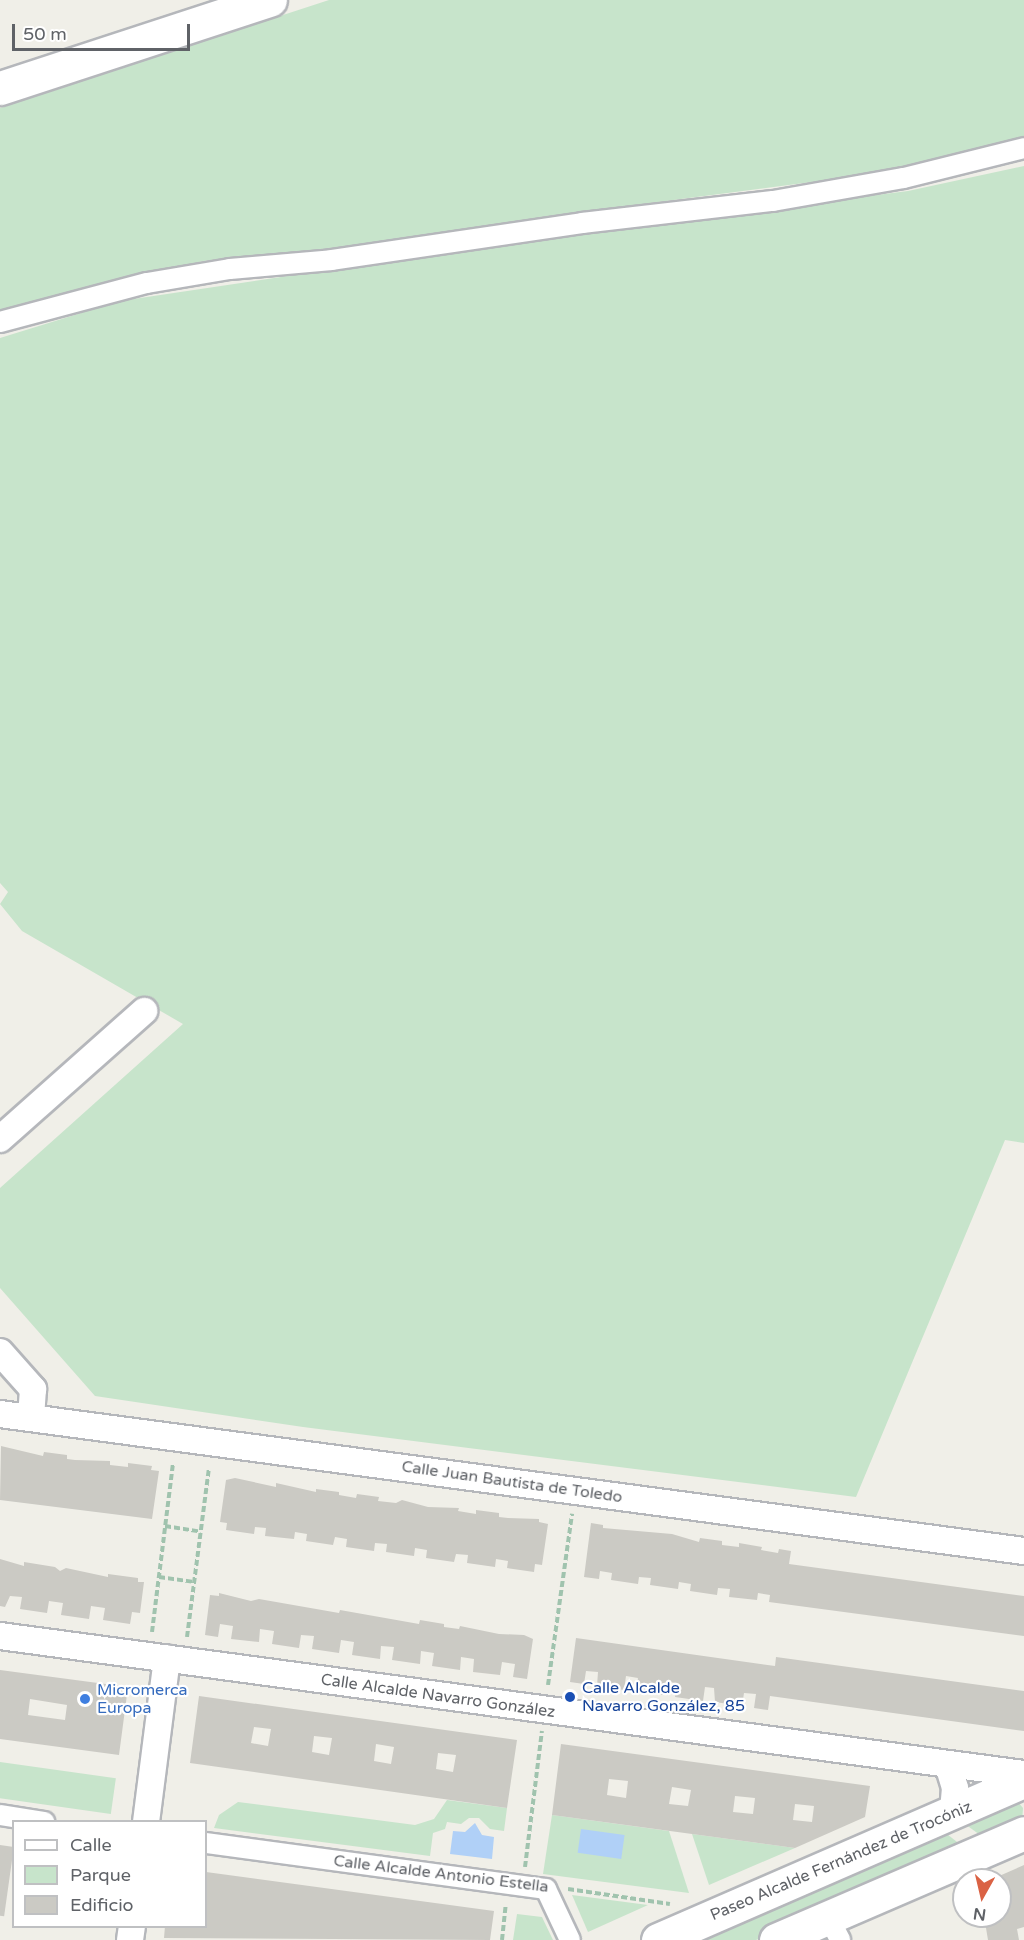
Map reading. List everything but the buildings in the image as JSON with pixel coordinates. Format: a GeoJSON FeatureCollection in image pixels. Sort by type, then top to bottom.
{"type":"FeatureCollection","features":[{"type":"Feature","properties":{"kind":"main road"},"geometry":{"type":"LineString","coordinates":[[0,88],[270,0]]}},
{"type":"Feature","properties":{"kind":"main road","name":"Paseo Alcalde Fernández de Trocóniz"},"geometry":{"type":"LineString","coordinates":[[658,1940],[1024,1781]]}},
{"type":"Feature","properties":{"kind":"main road"},"geometry":{"type":"LineString","coordinates":[[776,1940],[834,1928],[1024,1833]]}},
{"type":"Feature","properties":{"kind":"street"},"geometry":{"type":"LineString","coordinates":[[0,322],[147,283],[206,273],[332,260],[582,223],[773,201],[904,178],[1024,148]]}},
{"type":"Feature","properties":{"kind":"street"},"geometry":{"type":"LineString","coordinates":[[0,1139],[144,1011]]}},
{"type":"Feature","properties":{"kind":"street"},"geometry":{"type":"LineString","coordinates":[[0,1352],[33,1389],[31,1418]]}},
{"type":"Feature","properties":{"kind":"street","name":"Calle Juan Bautista de Toledo"},"geometry":{"type":"LineString","coordinates":[[0,1414],[1024,1551]]}},
{"type":"Feature","properties":{"kind":"street","name":"Calle Alcalde Navarro González"},"geometry":{"type":"LineString","coordinates":[[0,1635],[1024,1774]]}},
{"type":"Feature","properties":{"kind":"street"},"geometry":{"type":"LineString","coordinates":[[146,1820],[167,1658]]}},
{"type":"Feature","properties":{"kind":"street"},"geometry":{"type":"LineString","coordinates":[[948,1765],[956,1788],[953,1812]]}},
{"type":"Feature","properties":{"kind":"street"},"geometry":{"type":"LineString","coordinates":[[0,1815],[37,1820]]}},
{"type":"Feature","properties":{"kind":"street","name":"Calle Alcalde Antonio Estella"},"geometry":{"type":"LineString","coordinates":[[207,1843],[508,1882],[546,1889]]}},
{"type":"Feature","properties":{"kind":"street"},"geometry":{"type":"LineString","coordinates":[[546,1889],[570,1940]]}},
{"type":"Feature","properties":{"kind":"path"},"geometry":{"type":"LineString","coordinates":[[152,1633],[173,1463]]}},
{"type":"Feature","properties":{"kind":"path"},"geometry":{"type":"LineString","coordinates":[[187,1638],[210,1468]]}},
{"type":"Feature","properties":{"kind":"path"},"geometry":{"type":"LineString","coordinates":[[165,1526],[201,1532]]}},
{"type":"Feature","properties":{"kind":"path"},"geometry":{"type":"LineString","coordinates":[[552,1652],[568,1542]]}},
{"type":"Feature","properties":{"kind":"path"},"geometry":{"type":"LineString","coordinates":[[159,1577],[194,1582]]}},
{"type":"Feature","properties":{"kind":"path"},"geometry":{"type":"LineString","coordinates":[[525,1862],[536,1773]]}},
{"type":"Feature","properties":{"kind":"path"},"geometry":{"type":"LineString","coordinates":[[502,1940],[508,1882]]}},
{"type":"Feature","properties":{"kind":"path","name":"Calle Alcalde Antonio Estella"},"geometry":{"type":"LineString","coordinates":[[546,1889],[664,1901],[674,1907]]}},
{"type":"Feature","properties":{"kind":"green space"},"geometry":{"type":"Polygon","coordinates":[[[329,0],[1024,0],[1024,137],[881,173],[558,215],[323,251],[203,261],[0,315],[0,108],[329,0]]]}},
{"type":"Feature","properties":{"kind":"green space"},"geometry":{"type":"Polygon","coordinates":[[[1024,166],[1024,1143],[1005,1140],[856,1497],[303,1427],[95,1396],[0,1288],[0,1188],[183,1024],[22,931],[0,904],[8,892],[0,883],[0,338],[120,301],[577,233],[908,191],[1024,166]]]}},
{"type":"Feature","properties":{"kind":"green space"},"geometry":{"type":"Polygon","coordinates":[[[0,1762],[116,1778],[111,1814],[0,1798],[0,1762]]]}},
{"type":"Feature","properties":{"kind":"green space"},"geometry":{"type":"Polygon","coordinates":[[[447,1800],[507,1808],[504,1831],[490,1829],[479,1818],[469,1818],[461,1824],[447,1822],[445,1829],[433,1833],[430,1856],[214,1828],[219,1815],[238,1802],[415,1825],[434,1819],[447,1800]]]}},
{"type":"Feature","properties":{"kind":"green space"},"geometry":{"type":"Polygon","coordinates":[[[1018,1802],[1023,1808],[1022,1822],[987,1840],[958,1819],[1018,1802]]]}},
{"type":"Feature","properties":{"kind":"green space"},"geometry":{"type":"Polygon","coordinates":[[[552,1815],[669,1831],[689,1893],[543,1874],[552,1815]]]}},
{"type":"Feature","properties":{"kind":"green space"},"geometry":{"type":"Polygon","coordinates":[[[938,1827],[966,1849],[756,1940],[678,1940],[938,1827]]]}},
{"type":"Feature","properties":{"kind":"green space"},"geometry":{"type":"Polygon","coordinates":[[[692,1834],[795,1848],[709,1885],[692,1834]]]}},
{"type":"Feature","properties":{"kind":"green space"},"geometry":{"type":"Polygon","coordinates":[[[572,1895],[648,1905],[588,1932],[572,1895]]]}},
{"type":"Feature","properties":{"kind":"green space"},"geometry":{"type":"Polygon","coordinates":[[[517,1914],[542,1917],[553,1940],[513,1940],[517,1914]]]}},
{"type":"Feature","properties":{"kind":"water"},"geometry":{"type":"Polygon","coordinates":[[[475,1823],[482,1835],[494,1837],[492,1859],[450,1854],[453,1831],[465,1832],[475,1823]]]}},
{"type":"Feature","properties":{"kind":"water"},"geometry":{"type":"Polygon","coordinates":[[[581,1829],[625,1835],[621,1859],[578,1853],[581,1829]]]}},
{"type":"Feature","properties":{"kind":"place","name":"Calle Alcalde Navarro González, 85"},"geometry":{"type":"Point","coordinates":[570,1697]}},
{"type":"Feature","properties":{"kind":"place","name":"Micromerca Europa"},"geometry":{"type":"Point","coordinates":[85,1699]}}]}
